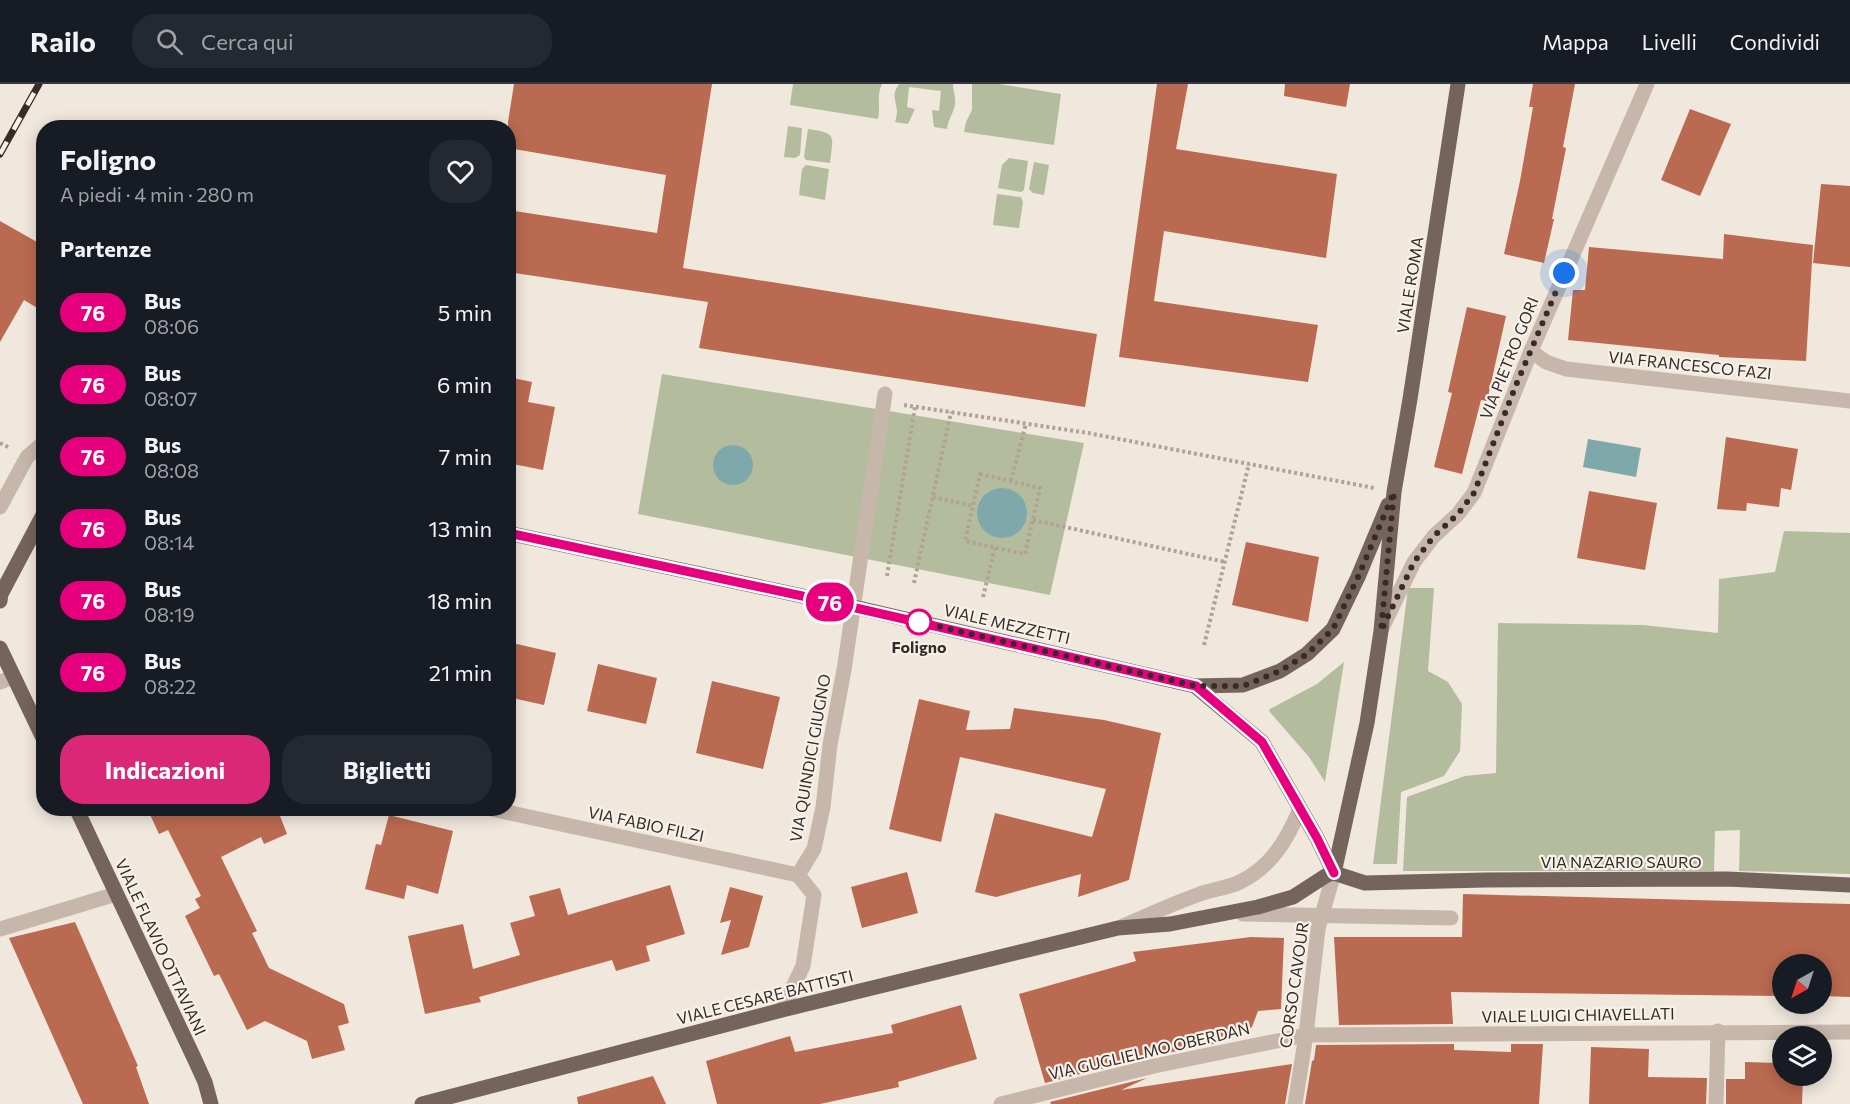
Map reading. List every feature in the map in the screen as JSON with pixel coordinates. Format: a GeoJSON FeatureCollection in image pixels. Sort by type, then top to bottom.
{"type":"FeatureCollection","features":[{"type":"Feature","properties":{"kind":"main road","name":"VIALE ROMA"},"geometry":{"type":"LineString","coordinates":[[1394,492],[1458,84]]}},
{"type":"Feature","properties":{"kind":"main road"},"geometry":{"type":"LineString","coordinates":[[1334,873],[1367,723],[1381,631],[1394,492]]}},
{"type":"Feature","properties":{"kind":"main road"},"geometry":{"type":"LineString","coordinates":[[1196,686],[1243,686],[1280,671],[1307,654],[1333,629],[1394,492]]}},
{"type":"Feature","properties":{"kind":"main road"},"geometry":{"type":"LineString","coordinates":[[0,601],[1,594],[36,528]]}},
{"type":"Feature","properties":{"kind":"main road","name":"VIALE MEZZETTI"},"geometry":{"type":"LineString","coordinates":[[516,535],[854,607],[1196,686],[1262,742],[1334,873]]}},
{"type":"Feature","properties":{"kind":"main road"},"geometry":{"type":"LineString","coordinates":[[0,648],[7,680],[36,728]]}},
{"type":"Feature","properties":{"kind":"main road","name":"VIALE FLAVIO OTTAVIANI"},"geometry":{"type":"LineString","coordinates":[[80,816],[195,1060],[212,1103]]}},
{"type":"Feature","properties":{"kind":"main road","name":"VIA NAZARIO SAURO"},"geometry":{"type":"LineString","coordinates":[[1334,873],[1365,884],[1726,879],[1850,885]]}},
{"type":"Feature","properties":{"kind":"main road","name":"VIALE CESARE BATTISTI"},"geometry":{"type":"LineString","coordinates":[[422,1104],[782,1010],[1118,928],[1170,924],[1258,908],[1293,897],[1327,875],[1334,873]]}},
{"type":"Feature","properties":{"kind":"street","name":"VIA PIETRO GORI"},"geometry":{"type":"LineString","coordinates":[[1381,631],[1414,562],[1434,536],[1458,514],[1474,493],[1531,351],[1647,84]]}},
{"type":"Feature","properties":{"kind":"street","name":"VIA FRANCESCO FAZI"},"geometry":{"type":"LineString","coordinates":[[1531,351],[1546,362],[1566,369],[1850,401]]}},
{"type":"Feature","properties":{"kind":"street","name":"VIA QUINDICI GIUGNO"},"geometry":{"type":"LineString","coordinates":[[798,874],[814,849],[821,818],[830,745],[854,607],[885,399]]}},
{"type":"Feature","properties":{"kind":"street"},"geometry":{"type":"LineString","coordinates":[[0,507],[27,457],[36,449]]}},
{"type":"Feature","properties":{"kind":"street","name":"VIALE CESARE BATTISTI"},"geometry":{"type":"LineString","coordinates":[[1118,928],[1201,894],[1239,882],[1260,870],[1288,837],[1300,809]]}},
{"type":"Feature","properties":{"kind":"street","name":"VIA FABIO FILZI"},"geometry":{"type":"LineString","coordinates":[[516,814],[798,874]]}},
{"type":"Feature","properties":{"kind":"street","name":"CORSO CAVOUR"},"geometry":{"type":"LineString","coordinates":[[1295,1104],[1322,915],[1334,873]]}},
{"type":"Feature","properties":{"kind":"street"},"geometry":{"type":"LineString","coordinates":[[782,1010],[803,966],[813,895],[798,874]]}},
{"type":"Feature","properties":{"kind":"street"},"geometry":{"type":"LineString","coordinates":[[0,929],[117,894]]}},
{"type":"Feature","properties":{"kind":"street"},"geometry":{"type":"LineString","coordinates":[[1228,913],[1451,918]]}},
{"type":"Feature","properties":{"kind":"street"},"geometry":{"type":"LineString","coordinates":[[1716,1104],[1718,1031]]}},
{"type":"Feature","properties":{"kind":"street","name":"VIALE LUIGI CHIAVELLATI"},"geometry":{"type":"LineString","coordinates":[[1306,1035],[1850,1032]]}},
{"type":"Feature","properties":{"kind":"street","name":"VIA GUGLIELMO OBERDAN"},"geometry":{"type":"LineString","coordinates":[[1001,1104],[1154,1066],[1306,1035]]}},
{"type":"Feature","properties":{"kind":"path"},"geometry":{"type":"LineString","coordinates":[[885,399],[915,407],[1088,433],[1374,489],[1376,477]]}},
{"type":"Feature","properties":{"kind":"path"},"geometry":{"type":"LineString","coordinates":[[887,576],[915,407]]}},
{"type":"Feature","properties":{"kind":"path"},"geometry":{"type":"LineString","coordinates":[[914,583],[951,412]]}},
{"type":"Feature","properties":{"kind":"path"},"geometry":{"type":"LineString","coordinates":[[1011,481],[1026,423]]}},
{"type":"Feature","properties":{"kind":"path"},"geometry":{"type":"LineString","coordinates":[[1204,645],[1249,464]]}},
{"type":"Feature","properties":{"kind":"path"},"geometry":{"type":"LineString","coordinates":[[980,474],[1011,481],[1040,488],[1025,554],[965,541],[980,474]]}},
{"type":"Feature","properties":{"kind":"path"},"geometry":{"type":"LineString","coordinates":[[933,497],[973,506]]}},
{"type":"Feature","properties":{"kind":"path"},"geometry":{"type":"LineString","coordinates":[[1033,520],[1225,562]]}},
{"type":"Feature","properties":{"kind":"path"},"geometry":{"type":"LineString","coordinates":[[982,597],[995,548]]}},
{"type":"Feature","properties":{"kind":"green space"},"geometry":{"type":"Polygon","coordinates":[[[793,84],[882,84],[879,92],[878,119],[790,105],[793,84]]]}},
{"type":"Feature","properties":{"kind":"green space"},"geometry":{"type":"Polygon","coordinates":[[[899,84],[953,84],[955,105],[947,129],[934,127],[932,110],[939,111],[941,91],[909,87],[907,107],[915,109],[908,124],[895,122],[897,111],[895,95],[899,84]]]}},
{"type":"Feature","properties":{"kind":"green space"},"geometry":{"type":"Polygon","coordinates":[[[972,84],[999,84],[1061,94],[1054,145],[964,132],[972,110],[972,84]]]}},
{"type":"Feature","properties":{"kind":"green space"},"geometry":{"type":"Polygon","coordinates":[[[788,126],[802,128],[800,155],[795,158],[784,157],[788,126]]]}},
{"type":"Feature","properties":{"kind":"green space"},"geometry":{"type":"Polygon","coordinates":[[[808,129],[825,132],[831,137],[830,163],[806,160],[804,157],[808,129]]]}},
{"type":"Feature","properties":{"kind":"green space"},"geometry":{"type":"Polygon","coordinates":[[[1009,158],[1028,161],[1024,190],[1021,192],[998,188],[1002,165],[1009,158]]]}},
{"type":"Feature","properties":{"kind":"green space"},"geometry":{"type":"Polygon","coordinates":[[[1034,162],[1049,165],[1044,195],[1033,193],[1029,189],[1034,162]]]}},
{"type":"Feature","properties":{"kind":"green space"},"geometry":{"type":"Polygon","coordinates":[[[806,165],[829,169],[825,200],[799,195],[802,169],[806,165]]]}},
{"type":"Feature","properties":{"kind":"green space"},"geometry":{"type":"Polygon","coordinates":[[[997,194],[1021,197],[1023,202],[1019,228],[993,225],[997,194]]]}},
{"type":"Feature","properties":{"kind":"green space"},"geometry":{"type":"Polygon","coordinates":[[[662,374],[1084,443],[1050,595],[638,514],[662,374]]]}},
{"type":"Feature","properties":{"kind":"green space"},"geometry":{"type":"Polygon","coordinates":[[[1784,531],[1850,533],[1850,874],[1739,871],[1740,830],[1715,831],[1714,871],[1403,871],[1407,797],[1465,776],[1496,773],[1498,623],[1643,625],[1718,633],[1719,579],[1775,572],[1784,531]]]}},
{"type":"Feature","properties":{"kind":"green space"},"geometry":{"type":"Polygon","coordinates":[[[1408,588],[1434,588],[1428,671],[1448,682],[1462,704],[1460,751],[1444,776],[1401,792],[1397,864],[1373,864],[1408,588]]]}},
{"type":"Feature","properties":{"kind":"green space"},"geometry":{"type":"Polygon","coordinates":[[[1344,662],[1325,782],[1309,757],[1269,711],[1317,684],[1344,662]]]}},
{"type":"Feature","properties":{"kind":"water"},"geometry":{"type":"Polygon","coordinates":[[[1588,439],[1641,448],[1636,477],[1583,467],[1588,439]]]}},
{"type":"Feature","properties":{"kind":"water"},"geometry":{"type":"Polygon","coordinates":[[[733,445],[741,446],[747,451],[752,457],[752,473],[747,479],[741,484],[733,485],[725,484],[719,479],[714,473],[713,465],[714,457],[719,451],[725,446],[733,445]]]}},
{"type":"Feature","properties":{"kind":"water"},"geometry":{"type":"Polygon","coordinates":[[[997,488],[1007,488],[1020,495],[1027,508],[1027,518],[1020,531],[1007,538],[997,538],[988,534],[981,527],[977,518],[977,508],[981,499],[988,492],[997,488]]]}},
{"type":"Feature","properties":{"kind":"building"},"geometry":{"type":"Polygon","coordinates":[[[514,84],[712,84],[683,268],[1097,334],[1085,407],[699,348],[708,302],[516,273],[516,211],[657,233],[666,175],[516,149],[516,120],[508,120],[514,84]]]}},
{"type":"Feature","properties":{"kind":"building"},"geometry":{"type":"Polygon","coordinates":[[[1157,84],[1188,84],[1176,149],[1337,174],[1326,258],[1164,231],[1154,301],[1318,325],[1308,382],[1119,357],[1157,84]]]}},
{"type":"Feature","properties":{"kind":"building"},"geometry":{"type":"Polygon","coordinates":[[[1285,84],[1350,84],[1346,107],[1284,96],[1285,84]]]}},
{"type":"Feature","properties":{"kind":"building"},"geometry":{"type":"Polygon","coordinates":[[[1533,84],[1575,84],[1563,147],[1566,148],[1552,219],[1554,219],[1544,263],[1504,254],[1533,107],[1529,107],[1533,84]]]}},
{"type":"Feature","properties":{"kind":"building"},"geometry":{"type":"Polygon","coordinates":[[[1690,109],[1731,124],[1700,196],[1661,180],[1690,109]]]}},
{"type":"Feature","properties":{"kind":"building"},"geometry":{"type":"Polygon","coordinates":[[[1821,184],[1850,186],[1850,267],[1813,263],[1821,184]]]}},
{"type":"Feature","properties":{"kind":"building"},"geometry":{"type":"Polygon","coordinates":[[[0,221],[36,241],[36,307],[24,300],[0,342],[0,221]]]}},
{"type":"Feature","properties":{"kind":"building"},"geometry":{"type":"Polygon","coordinates":[[[1724,234],[1813,245],[1806,361],[1719,357],[1719,355],[1568,340],[1573,290],[1585,290],[1589,247],[1723,259],[1724,234]]]}},
{"type":"Feature","properties":{"kind":"building"},"geometry":{"type":"Polygon","coordinates":[[[1467,307],[1506,316],[1487,401],[1481,400],[1462,474],[1434,467],[1452,393],[1448,392],[1467,307]]]}},
{"type":"Feature","properties":{"kind":"building"},"geometry":{"type":"Polygon","coordinates":[[[516,379],[532,382],[528,402],[555,407],[543,470],[516,465],[516,379]]]}},
{"type":"Feature","properties":{"kind":"building"},"geometry":{"type":"Polygon","coordinates":[[[1726,437],[1798,449],[1791,490],[1781,488],[1779,507],[1747,503],[1746,511],[1717,509],[1726,437]]]}},
{"type":"Feature","properties":{"kind":"building"},"geometry":{"type":"Polygon","coordinates":[[[1589,491],[1657,503],[1645,570],[1577,558],[1589,491]]]}},
{"type":"Feature","properties":{"kind":"building"},"geometry":{"type":"Polygon","coordinates":[[[1246,542],[1319,557],[1308,622],[1232,605],[1246,542]]]}},
{"type":"Feature","properties":{"kind":"building"},"geometry":{"type":"Polygon","coordinates":[[[516,644],[556,653],[544,705],[516,699],[516,644]]]}},
{"type":"Feature","properties":{"kind":"building"},"geometry":{"type":"Polygon","coordinates":[[[598,664],[657,678],[646,724],[587,711],[598,664]]]}},
{"type":"Feature","properties":{"kind":"building"},"geometry":{"type":"Polygon","coordinates":[[[712,681],[780,697],[763,769],[696,753],[712,681]]]}},
{"type":"Feature","properties":{"kind":"building"},"geometry":{"type":"Polygon","coordinates":[[[919,699],[970,711],[966,730],[1010,729],[1014,708],[1104,720],[1161,733],[1129,880],[1078,897],[1081,874],[996,897],[975,892],[995,813],[1092,837],[1106,789],[960,757],[941,842],[889,829],[919,699]]]}},
{"type":"Feature","properties":{"kind":"building"},"geometry":{"type":"Polygon","coordinates":[[[151,816],[280,816],[287,834],[264,844],[261,837],[221,857],[257,931],[252,933],[269,968],[344,1004],[349,1023],[338,1026],[345,1050],[312,1059],[307,1041],[265,1021],[247,1030],[219,974],[214,976],[185,916],[200,908],[195,899],[201,896],[168,830],[159,834],[151,816]]]}},
{"type":"Feature","properties":{"kind":"building"},"geometry":{"type":"Polygon","coordinates":[[[389,816],[453,831],[438,894],[407,885],[404,899],[365,889],[376,844],[381,845],[389,816]]]}},
{"type":"Feature","properties":{"kind":"building"},"geometry":{"type":"Polygon","coordinates":[[[907,872],[918,913],[862,928],[851,887],[907,872]]]}},
{"type":"Feature","properties":{"kind":"building"},"geometry":{"type":"Polygon","coordinates":[[[670,885],[685,934],[646,946],[650,961],[616,971],[612,960],[479,997],[481,1002],[425,1014],[408,936],[463,924],[473,969],[520,955],[510,923],[535,916],[529,896],[560,888],[568,915],[670,885]]]}},
{"type":"Feature","properties":{"kind":"building"},"geometry":{"type":"Polygon","coordinates":[[[730,887],[763,896],[749,947],[721,955],[731,920],[720,923],[730,887]]]}},
{"type":"Feature","properties":{"kind":"building"},"geometry":{"type":"Polygon","coordinates":[[[1463,894],[1850,904],[1850,997],[1832,996],[1832,954],[1772,954],[1772,996],[1451,992],[1453,1024],[1339,1025],[1334,937],[1462,937],[1463,894]]]}},
{"type":"Feature","properties":{"kind":"building"},"geometry":{"type":"Polygon","coordinates":[[[75,922],[138,1066],[136,1067],[149,1104],[83,1104],[9,938],[75,922]]]}},
{"type":"Feature","properties":{"kind":"building"},"geometry":{"type":"Polygon","coordinates":[[[1251,937],[1284,938],[1281,1009],[1258,1011],[1252,1027],[1218,1043],[1152,1056],[1045,1083],[1019,994],[1136,961],[1133,952],[1251,937]]]}},
{"type":"Feature","properties":{"kind":"building"},"geometry":{"type":"Polygon","coordinates":[[[961,1005],[977,1059],[898,1082],[899,1087],[820,1104],[717,1104],[706,1061],[790,1036],[795,1052],[893,1033],[891,1025],[961,1005]]]}},
{"type":"Feature","properties":{"kind":"building"},"geometry":{"type":"Polygon","coordinates":[[[1454,1044],[1454,1050],[1511,1052],[1511,1044],[1543,1044],[1539,1104],[1305,1104],[1316,1045],[1454,1044]]]}},
{"type":"Feature","properties":{"kind":"building"},"geometry":{"type":"Polygon","coordinates":[[[1591,1047],[1649,1049],[1648,1077],[1707,1078],[1706,1104],[1589,1104],[1591,1047]]]}},
{"type":"Feature","properties":{"kind":"building"},"geometry":{"type":"Polygon","coordinates":[[[1745,1062],[1772,1063],[1772,1086],[1803,1086],[1802,1104],[1726,1104],[1726,1079],[1745,1079],[1745,1062]]]}},
{"type":"Feature","properties":{"kind":"building"},"geometry":{"type":"Polygon","coordinates":[[[1292,1064],[1285,1104],[1051,1104],[1050,1102],[1147,1078],[1121,1090],[1292,1064]]]}},
{"type":"Feature","properties":{"kind":"building"},"geometry":{"type":"Polygon","coordinates":[[[653,1076],[666,1104],[578,1104],[577,1097],[653,1076]]]}},
{"type":"Feature","properties":{"kind":"railway"},"geometry":{"type":"LineString","coordinates":[[0,154],[39,84]]}},
{"type":"Feature","properties":{"kind":"bus line","name":"76"},"geometry":{"type":"LineString","coordinates":[[516,535],[821,600],[1196,686],[1262,742],[1317,838],[1334,873]]}},
{"type":"Feature","properties":{"kind":"place","name":"Foligno"},"geometry":{"type":"Point","coordinates":[919,622]}},
{"type":"Feature","properties":{"kind":"route"},"geometry":{"type":"LineString","coordinates":[[919,622],[1196,686],[1243,686],[1280,671],[1307,654],[1333,629],[1394,492],[1381,631],[1414,562],[1434,536],[1458,514],[1474,493],[1516,385],[1564,273]]}}]}
